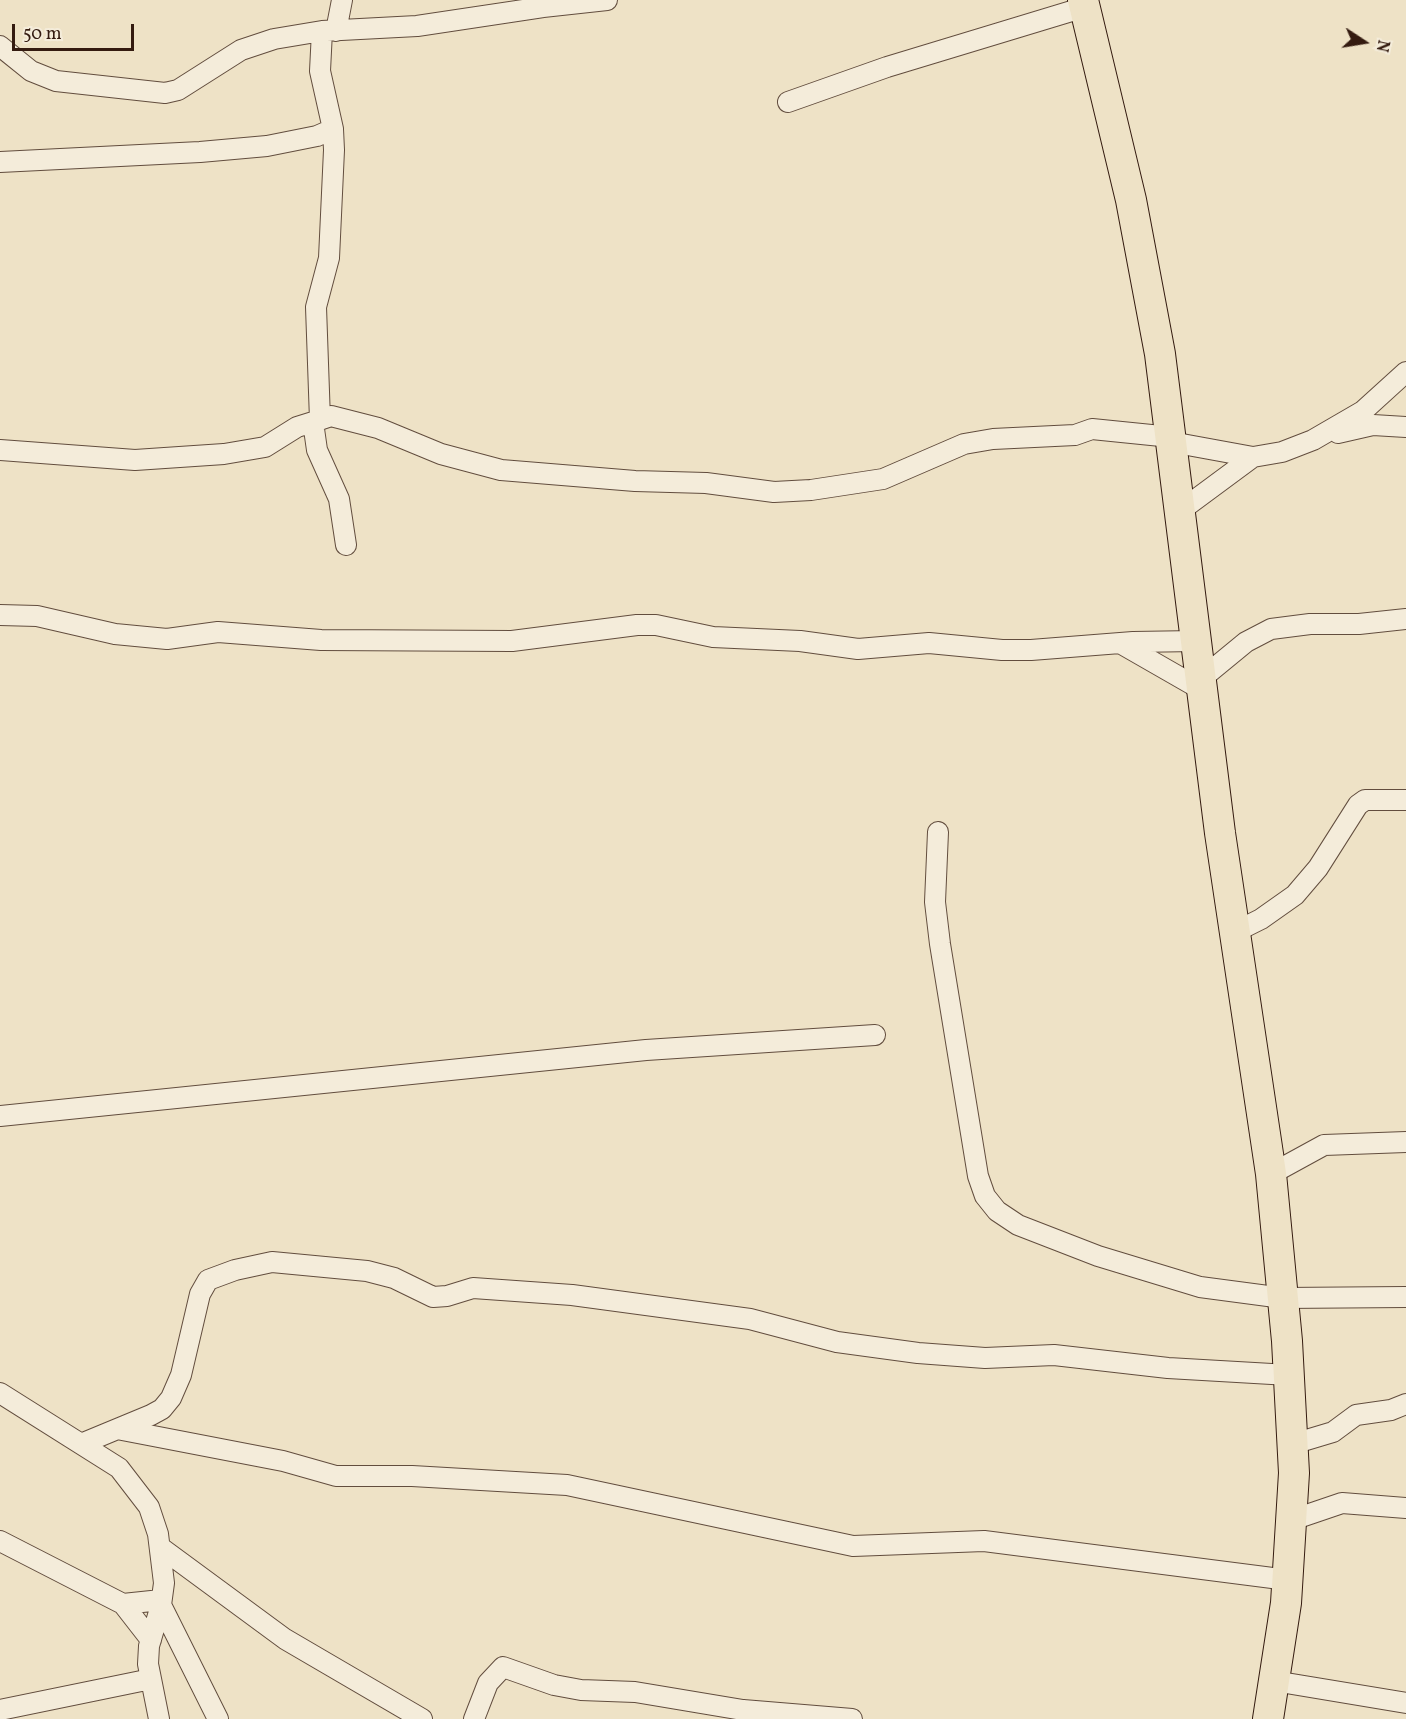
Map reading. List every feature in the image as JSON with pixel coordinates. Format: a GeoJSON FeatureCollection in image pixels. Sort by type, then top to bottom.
{"type":"FeatureCollection","features":[{"type":"Feature","properties":{"kind":"main road"},"geometry":{"type":"LineString","coordinates":[[1084,2],[1131,200],[1160,354],[1235,932],[1271,1174],[1283,1298],[1293,1444],[1288,1580],[1268,1719]]}},
{"type":"Feature","properties":{"kind":"street"},"geometry":{"type":"LineString","coordinates":[[342,0],[329,31],[320,71],[333,129],[330,258],[316,307],[317,450],[339,499],[345,545]]}},
{"type":"Feature","properties":{"kind":"street"},"geometry":{"type":"LineString","coordinates":[[0,46],[31,71],[56,81],[165,93],[178,90],[241,50],[259,42],[329,31],[417,26],[483,8],[607,0]]}},
{"type":"Feature","properties":{"kind":"street"},"geometry":{"type":"LineString","coordinates":[[788,102],[1084,2]]}},
{"type":"Feature","properties":{"kind":"street"},"geometry":{"type":"LineString","coordinates":[[0,162],[200,152],[267,146],[317,136],[333,129]]}},
{"type":"Feature","properties":{"kind":"street"},"geometry":{"type":"LineString","coordinates":[[1313,440],[1363,411],[1406,372]]}},
{"type":"Feature","properties":{"kind":"street"},"geometry":{"type":"LineString","coordinates":[[0,450],[135,460],[224,454],[265,447],[297,428],[331,416],[378,428],[441,454],[501,470],[635,481],[706,483],[774,492],[811,490],[883,479],[964,444],[993,439],[1075,435],[1092,429],[1171,439],[1253,457],[1282,452],[1313,440],[1373,425],[1406,427]]}},
{"type":"Feature","properties":{"kind":"street"},"geometry":{"type":"LineString","coordinates":[[1180,511],[1253,457]]}},
{"type":"Feature","properties":{"kind":"street"},"geometry":{"type":"LineString","coordinates":[[0,615],[37,616],[115,634],[167,639],[218,632],[321,640],[512,641],[637,625],[656,625],[713,637],[800,641],[858,649],[929,643],[1002,650],[1031,650],[1120,643],[1196,641]]}},
{"type":"Feature","properties":{"kind":"street"},"geometry":{"type":"LineString","coordinates":[[1120,643],[1202,685],[1246,642],[1271,630],[1310,624],[1359,624],[1406,619]]}},
{"type":"Feature","properties":{"kind":"street"},"geometry":{"type":"LineString","coordinates":[[1235,932],[1261,919],[1294,895],[1318,868],[1358,805],[1365,800],[1406,800]]}},
{"type":"Feature","properties":{"kind":"street"},"geometry":{"type":"LineString","coordinates":[[938,832],[935,902],[940,944],[978,1176],[990,1204],[1007,1219],[1018,1225],[1139,1270],[1200,1287],[1283,1298],[1406,1297]]}},
{"type":"Feature","properties":{"kind":"street"},"geometry":{"type":"LineString","coordinates":[[0,1116],[646,1050],[875,1035]]}},
{"type":"Feature","properties":{"kind":"street"},"geometry":{"type":"LineString","coordinates":[[1271,1174],[1324,1144],[1406,1142]]}},
{"type":"Feature","properties":{"kind":"street"},"geometry":{"type":"LineString","coordinates":[[81,1444],[151,1415],[162,1409],[171,1398],[181,1375],[200,1294],[208,1280],[235,1270],[272,1262],[367,1271],[394,1278],[433,1298],[473,1288],[572,1295],[750,1319],[827,1340],[918,1353],[985,1358],[1054,1355],[1168,1368],[1289,1375]]}},
{"type":"Feature","properties":{"kind":"street"},"geometry":{"type":"LineString","coordinates":[[0,1393],[119,1468],[149,1507],[160,1548],[164,1582],[160,1619],[148,1664],[159,1719]]}},
{"type":"Feature","properties":{"kind":"street"},"geometry":{"type":"LineString","coordinates":[[1293,1444],[1333,1432],[1356,1415],[1391,1410],[1406,1404]]}},
{"type":"Feature","properties":{"kind":"street"},"geometry":{"type":"LineString","coordinates":[[117,1429],[283,1461],[336,1476],[412,1476],[567,1485],[852,1546],[984,1541],[1288,1580]]}},
{"type":"Feature","properties":{"kind":"street"},"geometry":{"type":"LineString","coordinates":[[1292,1520],[1342,1503],[1406,1508]]}},
{"type":"Feature","properties":{"kind":"street"},"geometry":{"type":"LineString","coordinates":[[0,1541],[123,1604],[160,1619],[218,1719]]}},
{"type":"Feature","properties":{"kind":"street"},"geometry":{"type":"LineString","coordinates":[[160,1548],[285,1638],[422,1719]]}},
{"type":"Feature","properties":{"kind":"street"},"geometry":{"type":"LineString","coordinates":[[123,1604],[160,1619]]}},
{"type":"Feature","properties":{"kind":"street"},"geometry":{"type":"LineString","coordinates":[[474,1719],[488,1683],[503,1667],[554,1685],[581,1690],[635,1692],[743,1710],[852,1719]]}},
{"type":"Feature","properties":{"kind":"street"},"geometry":{"type":"LineString","coordinates":[[0,1710],[151,1679]]}},
{"type":"Feature","properties":{"kind":"street"},"geometry":{"type":"LineString","coordinates":[[1274,1681],[1406,1703]]}}]}
